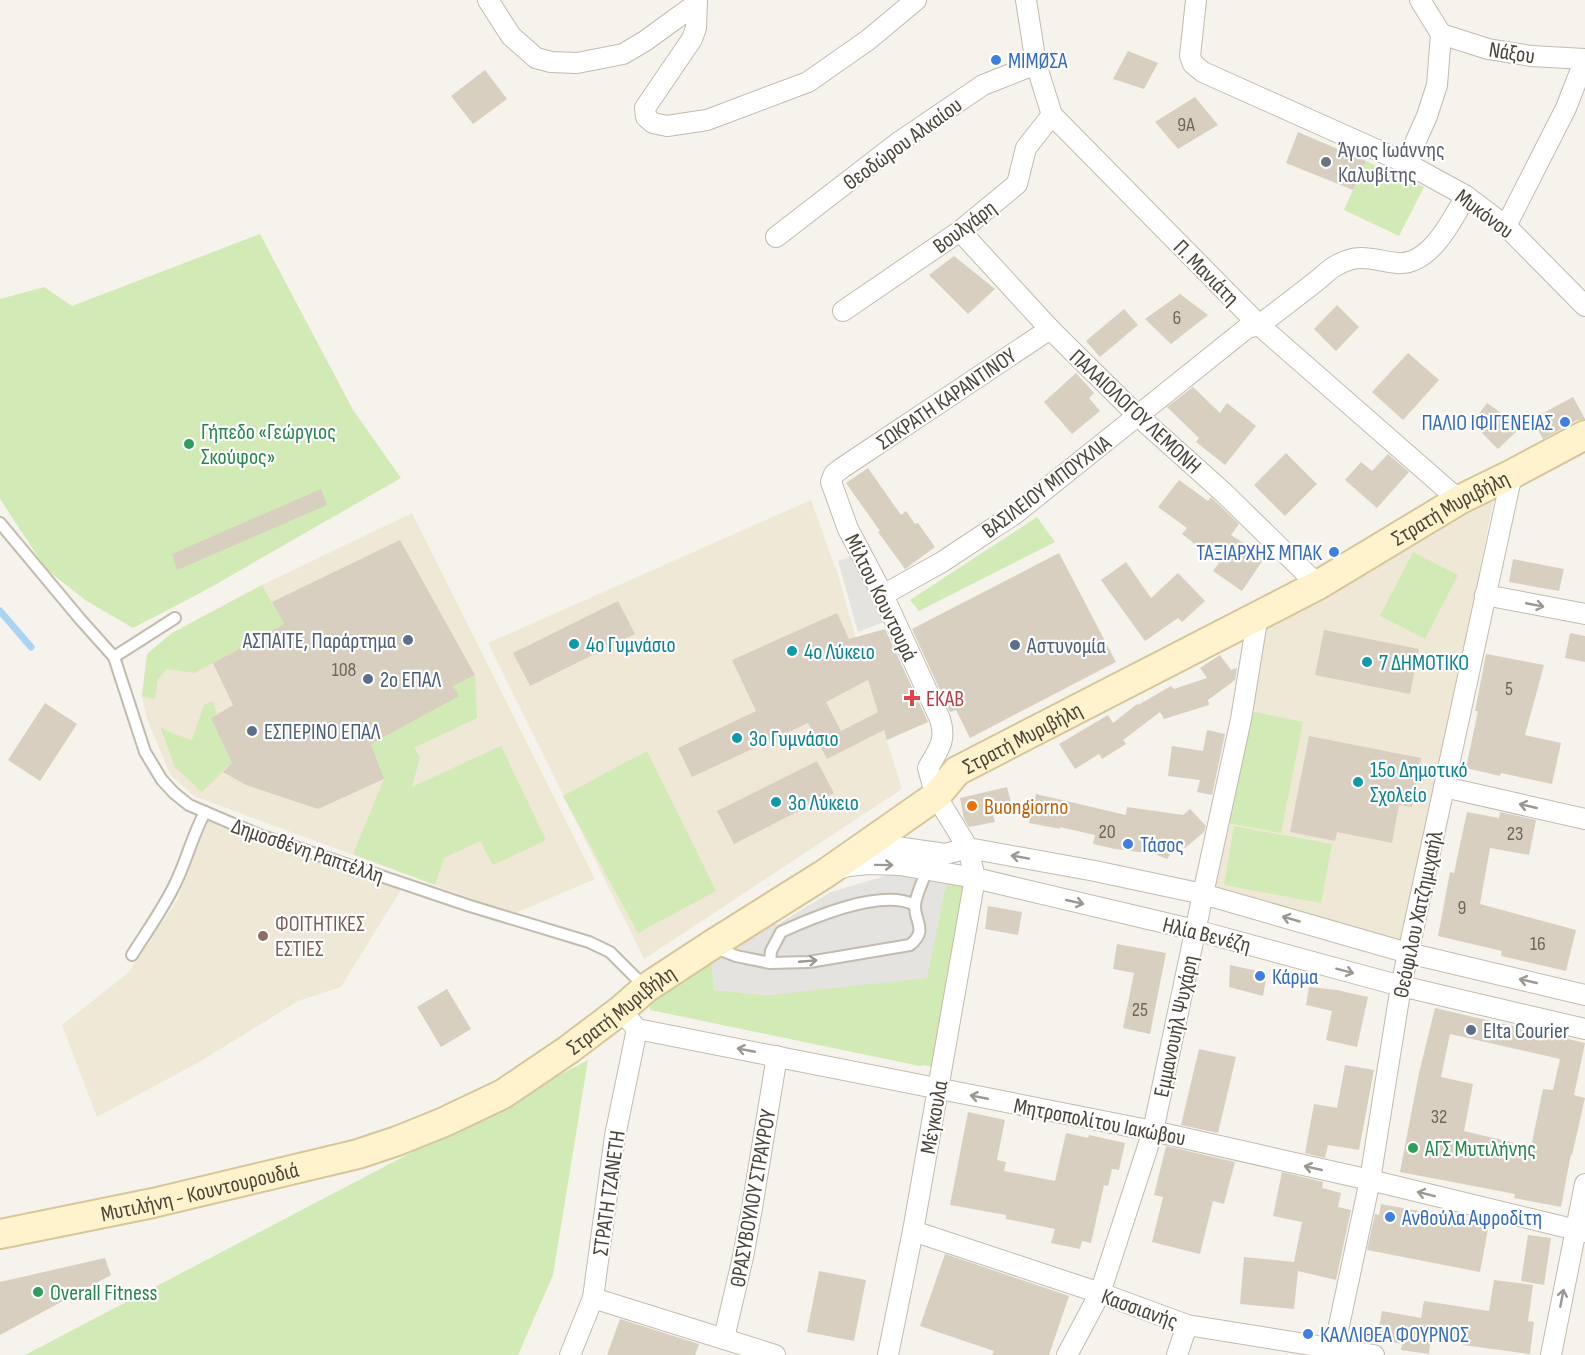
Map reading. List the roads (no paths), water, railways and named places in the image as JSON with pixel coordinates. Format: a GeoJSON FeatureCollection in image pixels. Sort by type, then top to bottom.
{"type":"FeatureCollection","features":[{"type":"Feature","properties":{"kind":"main road","name":"Στρατή Μυριβήλη"},"geometry":{"type":"LineString","coordinates":[[397,1141],[444,1122],[502,1094],[561,1056],[629,1019],[646,988],[869,843],[936,796],[957,771],[1318,585],[1459,500],[1585,435]]}},
{"type":"Feature","properties":{"kind":"main road","name":"Μυτιλήνη - Κουντουρουδιά"},"geometry":{"type":"LineString","coordinates":[[0,1234],[164,1200],[358,1154],[397,1141]]}},
{"type":"Feature","properties":{"kind":"street"},"geometry":{"type":"LineString","coordinates":[[488,0],[512,36],[536,58],[551,63],[577,63],[623,54],[645,41],[696,2]]}},
{"type":"Feature","properties":{"kind":"street"},"geometry":{"type":"LineString","coordinates":[[696,2],[696,28],[692,39],[645,108],[646,117],[653,123],[667,126],[707,120],[808,82],[868,40],[916,0]]}},
{"type":"Feature","properties":{"kind":"street","name":"Π. Μανιάτη"},"geometry":{"type":"LineString","coordinates":[[1026,0],[1035,64],[1052,115],[1259,325],[1459,500]]}},
{"type":"Feature","properties":{"kind":"street","name":"Μυκόνου"},"geometry":{"type":"LineString","coordinates":[[1196,0],[1190,56],[1193,64],[1203,72],[1406,163],[1466,196],[1506,226],[1585,306]]}},
{"type":"Feature","properties":{"kind":"street"},"geometry":{"type":"LineString","coordinates":[[1406,163],[1427,116],[1437,85],[1441,34],[1420,0]]}},
{"type":"Feature","properties":{"kind":"street","name":"Νάξου"},"geometry":{"type":"LineString","coordinates":[[1441,34],[1488,49],[1531,56],[1585,59]]}},
{"type":"Feature","properties":{"kind":"street"},"geometry":{"type":"LineString","coordinates":[[1506,226],[1566,108],[1585,59]]}},
{"type":"Feature","properties":{"kind":"street","name":"Θεοδώρου Αλκαίου"},"geometry":{"type":"LineString","coordinates":[[776,237],[899,142],[983,85],[1035,64]]}},
{"type":"Feature","properties":{"kind":"street","name":"Βουλγάρη"},"geometry":{"type":"LineString","coordinates":[[843,310],[960,231],[1017,184],[1026,147],[1052,115]]}},
{"type":"Feature","properties":{"kind":"street","name":"ΒΑΣΙΛΕΙΟΥ ΜΠΟΥΧΛΙΑ"},"geometry":{"type":"LineString","coordinates":[[883,595],[942,562],[1016,513],[1247,328],[1259,325],[1339,264],[1357,257],[1399,263],[1419,258],[1437,241],[1466,196]]}},
{"type":"Feature","properties":{"kind":"street","name":"ΠΑΛΑΙΟΛΟΓΟΥ ΛΕΜΟΝΗ"},"geometry":{"type":"LineString","coordinates":[[960,231],[1050,329],[1137,415],[1224,493],[1318,585]]}},
{"type":"Feature","properties":{"kind":"street","name":"ΣΩΚΡΑΤΗ ΚΑΡΑΝΤΙΝΟΥ"},"geometry":{"type":"LineString","coordinates":[[842,468],[1050,329]]}},
{"type":"Feature","properties":{"kind":"street","name":"Μίλτου Κουντουρά"},"geometry":{"type":"LineString","coordinates":[[842,468],[834,474],[831,482],[848,529],[883,595],[943,729],[943,740],[928,768],[936,796]]}},
{"type":"Feature","properties":{"kind":"street","name":"Θεόφιλου Χατζημιχαήλ"},"geometry":{"type":"LineString","coordinates":[[1332,1352],[1370,1180],[1401,986],[1512,474]]}},
{"type":"Feature","properties":{"kind":"street"},"geometry":{"type":"LineString","coordinates":[[1485,595],[1585,614]]}},
{"type":"Feature","properties":{"kind":"street","name":"Εμμανουήλ Ψυχάρη"},"geometry":{"type":"LineString","coordinates":[[1067,1355],[1100,1293],[1153,1131],[1242,719],[1258,615]]}},
{"type":"Feature","properties":{"kind":"street"},"geometry":{"type":"LineString","coordinates":[[1444,786],[1585,819]]}},
{"type":"Feature","properties":{"kind":"street"},"geometry":{"type":"LineString","coordinates":[[936,796],[968,848],[975,878]]}},
{"type":"Feature","properties":{"kind":"street"},"geometry":{"type":"LineString","coordinates":[[869,843],[945,854],[968,848]]}},
{"type":"Feature","properties":{"kind":"street","name":"Ηλία Βενέζη"},"geometry":{"type":"LineString","coordinates":[[968,848],[1095,871],[1203,894],[1408,953],[1585,995]]}},
{"type":"Feature","properties":{"kind":"street","name":"Ηλία Βενέζη"},"geometry":{"type":"LineString","coordinates":[[826,873],[849,866],[900,865],[975,878],[1195,930],[1401,986],[1585,1029]]}},
{"type":"Feature","properties":{"kind":"street","name":"Μέγκουλα"},"geometry":{"type":"LineString","coordinates":[[888,1355],[913,1232],[975,878]]}},
{"type":"Feature","properties":{"kind":"street","name":"Μητροπολίτου Ιακώβου"},"geometry":{"type":"LineString","coordinates":[[629,1019],[777,1056],[1153,1131],[1580,1231]]}},
{"type":"Feature","properties":{"kind":"street","name":"ΣΤΡΑΤΗ ΤΖΑΝΕΤΗ"},"geometry":{"type":"LineString","coordinates":[[570,1355],[593,1298],[629,1019]]}},
{"type":"Feature","properties":{"kind":"street","name":"ΘΡΑΣΥΒΟΥΛΟΥ ΣΤΡΑΥΡΟΥ"},"geometry":{"type":"LineString","coordinates":[[724,1338],[753,1208],[777,1056]]}},
{"type":"Feature","properties":{"kind":"street"},"geometry":{"type":"LineString","coordinates":[[1551,1355],[1580,1231],[1585,1184]]}},
{"type":"Feature","properties":{"kind":"street","name":"Κασσιανής"},"geometry":{"type":"LineString","coordinates":[[913,1232],[1100,1293],[1187,1325],[1332,1352],[1374,1355]]}},
{"type":"Feature","properties":{"kind":"street"},"geometry":{"type":"LineString","coordinates":[[593,1298],[775,1355]]}},
{"type":"Feature","properties":{"kind":"street"},"geometry":{"type":"LineString","coordinates":[[1177,1355],[1187,1325]]}},
{"type":"Feature","properties":{"kind":"lane"},"geometry":{"type":"LineString","coordinates":[[0,523],[114,657],[176,618]]}},
{"type":"Feature","properties":{"kind":"lane","name":"Δημοσθένη Ραπτέλλη"},"geometry":{"type":"LineString","coordinates":[[114,657],[145,752],[152,766],[174,793],[189,805],[259,835],[470,906],[589,942],[610,952],[646,988]]}},
{"type":"Feature","properties":{"kind":"lane"},"geometry":{"type":"LineString","coordinates":[[132,955],[176,882],[196,828],[205,812]]}},
{"type":"Feature","properties":{"kind":"lane"},"geometry":{"type":"LineString","coordinates":[[710,946],[736,956],[770,963],[809,962],[910,945],[917,939],[921,929],[915,905],[927,869]]}},
{"type":"Feature","properties":{"kind":"lane"},"geometry":{"type":"LineString","coordinates":[[770,963],[771,951],[780,932],[818,916],[866,902],[900,900],[915,905]]}},
{"type":"Feature","properties":{"kind":"waterway"},"geometry":{"type":"LineString","coordinates":[[0,611],[31,647]]}},
{"type":"Feature","properties":{"kind":"place","name":"MIMØΣΑ"},"geometry":{"type":"Point","coordinates":[996,60]}},
{"type":"Feature","properties":{"kind":"place","name":"Άγιος Ιωάννης Καλυβίτης"},"geometry":{"type":"Point","coordinates":[1326,162]}},
{"type":"Feature","properties":{"kind":"place","name":"ΠΑΛΙΟ ΙΦΙΓΕΝΕΙΑΣ"},"geometry":{"type":"Point","coordinates":[1565,422]}},
{"type":"Feature","properties":{"kind":"place","name":"Γήπεδο «Γεώργιος Σκούφος»"},"geometry":{"type":"Point","coordinates":[189,444]}},
{"type":"Feature","properties":{"kind":"place","name":"ΤΑΞΙΑΡΧΗΣ ΜΠΑΚ"},"geometry":{"type":"Point","coordinates":[1334,552]}},
{"type":"Feature","properties":{"kind":"place","name":"ΑΣΠΑΙΤΕ, Παράρτημα"},"geometry":{"type":"Point","coordinates":[408,640]}},
{"type":"Feature","properties":{"kind":"place","name":"4ο Γυμνάσιο"},"geometry":{"type":"Point","coordinates":[574,644]}},
{"type":"Feature","properties":{"kind":"place","name":"Αστυνομία"},"geometry":{"type":"Point","coordinates":[1015,645]}},
{"type":"Feature","properties":{"kind":"place","name":"4ο Λύκειο"},"geometry":{"type":"Point","coordinates":[792,651]}},
{"type":"Feature","properties":{"kind":"place","name":"7 ΔΗΜΟΤΙΚΟ"},"geometry":{"type":"Point","coordinates":[1367,662]}},
{"type":"Feature","properties":{"kind":"place","name":"2ο ΕΠΑΛ"},"geometry":{"type":"Point","coordinates":[368,679]}},
{"type":"Feature","properties":{"kind":"place","name":"ΕΚΑΒ"},"geometry":{"type":"Point","coordinates":[912,698]}},
{"type":"Feature","properties":{"kind":"place","name":"ΕΣΠΕΡΙΝΟ ΕΠΑΛ"},"geometry":{"type":"Point","coordinates":[252,731]}},
{"type":"Feature","properties":{"kind":"place","name":"3ο Γυμνάσιο"},"geometry":{"type":"Point","coordinates":[737,738]}},
{"type":"Feature","properties":{"kind":"place","name":"15o Δημοτικό Σχολείο"},"geometry":{"type":"Point","coordinates":[1358,782]}},
{"type":"Feature","properties":{"kind":"place","name":"3ο Λύκειο"},"geometry":{"type":"Point","coordinates":[776,802]}},
{"type":"Feature","properties":{"kind":"place","name":"Buongiorno"},"geometry":{"type":"Point","coordinates":[972,806]}},
{"type":"Feature","properties":{"kind":"place","name":"Τάσος"},"geometry":{"type":"Point","coordinates":[1128,844]}},
{"type":"Feature","properties":{"kind":"place","name":"ΦΟΙΤΗΤΙΚΕΣ ΕΣΤΙΕΣ"},"geometry":{"type":"Point","coordinates":[263,936]}},
{"type":"Feature","properties":{"kind":"place","name":"Κάρμα"},"geometry":{"type":"Point","coordinates":[1260,976]}},
{"type":"Feature","properties":{"kind":"place","name":"Elta Courier"},"geometry":{"type":"Point","coordinates":[1471,1030]}},
{"type":"Feature","properties":{"kind":"place","name":"ΑΓΣ Μυτιλήνης"},"geometry":{"type":"Point","coordinates":[1413,1148]}},
{"type":"Feature","properties":{"kind":"place","name":"Ανθούλα Αφροδίτη"},"geometry":{"type":"Point","coordinates":[1390,1217]}},
{"type":"Feature","properties":{"kind":"place","name":"Overall Fitness"},"geometry":{"type":"Point","coordinates":[38,1292]}},
{"type":"Feature","properties":{"kind":"place","name":"ΚΑΛΛΙΘΕΑ ΦΟΥΡΝΟΣ"},"geometry":{"type":"Point","coordinates":[1308,1334]}}]}
